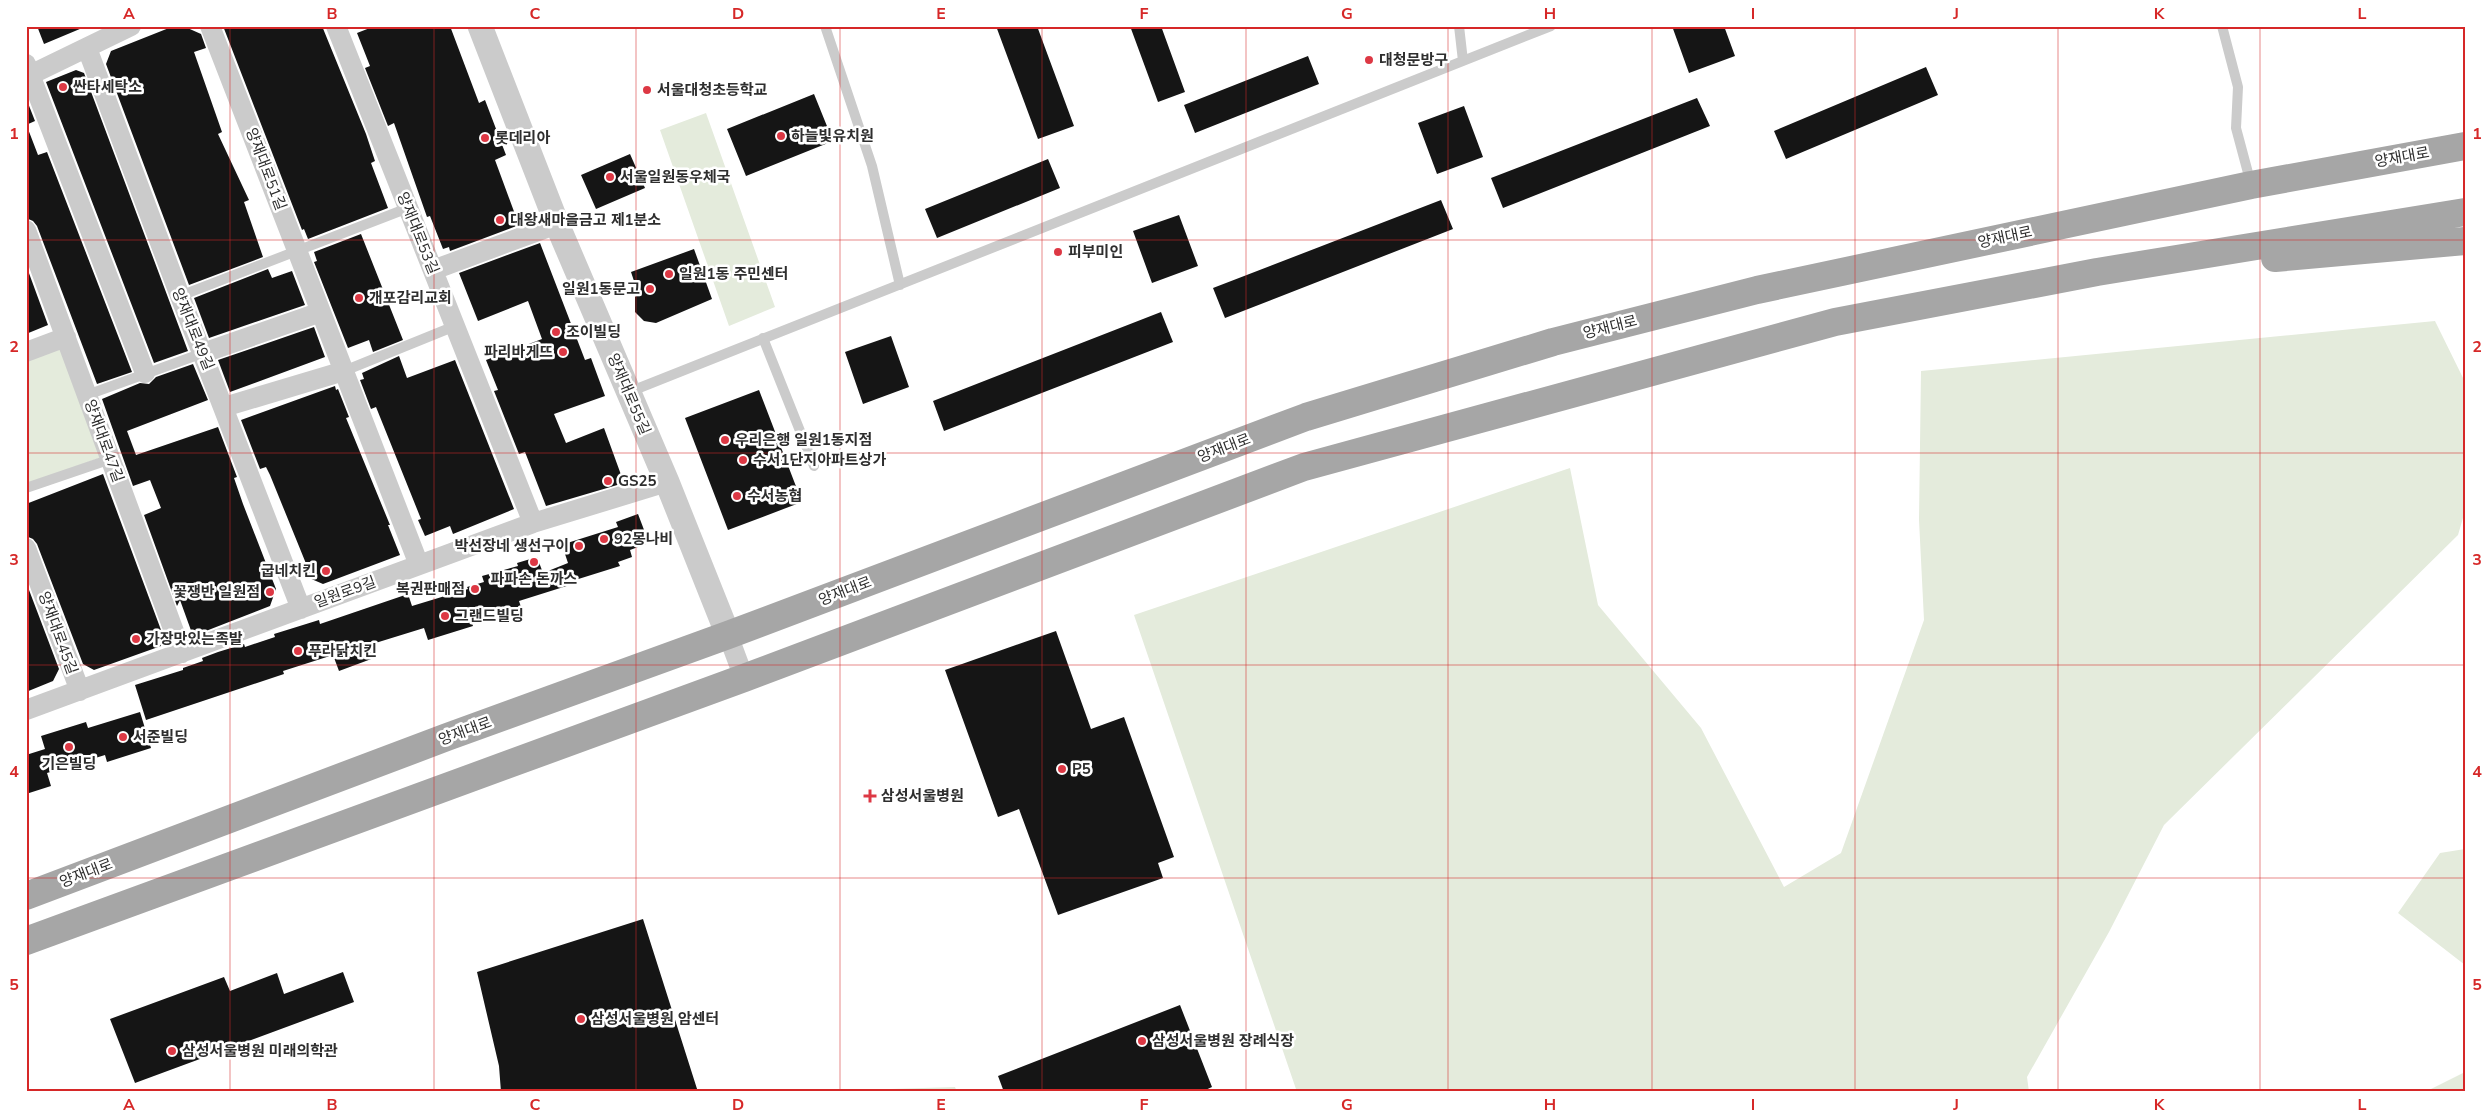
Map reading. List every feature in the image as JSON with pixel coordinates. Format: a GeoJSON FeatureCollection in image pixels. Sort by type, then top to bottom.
{"type":"FeatureCollection","features":[{"type":"Feature","properties":{"kind":"main road","name":"양재대로"},"geometry":{"type":"LineString","coordinates":[[26,896],[438,740],[728,635],[1306,417],[1553,342],[1757,290],[2251,185],[2465,146]]}},
{"type":"Feature","properties":{"kind":"main road"},"geometry":{"type":"LineString","coordinates":[[26,941],[744,678],[1304,467],[1835,322],[2097,272],[2465,212]]}},
{"type":"Feature","properties":{"kind":"main road"},"geometry":{"type":"LineString","coordinates":[[2097,272],[2465,241]]}},
{"type":"Feature","properties":{"kind":"street"},"geometry":{"type":"LineString","coordinates":[[131,26],[87,48],[28,72],[144,373]]}},
{"type":"Feature","properties":{"kind":"street","name":"양재대로51길"},"geometry":{"type":"LineString","coordinates":[[210,26],[419,565]]}},
{"type":"Feature","properties":{"kind":"street","name":"양재대로53길"},"geometry":{"type":"LineString","coordinates":[[336,26],[534,523]]}},
{"type":"Feature","properties":{"kind":"street","name":"양재대로55길"},"geometry":{"type":"LineString","coordinates":[[480,26],[557,224],[667,482],[744,678]]}},
{"type":"Feature","properties":{"kind":"street","name":"양재대로49길"},"geometry":{"type":"LineString","coordinates":[[87,48],[301,609]]}},
{"type":"Feature","properties":{"kind":"street"},"geometry":{"type":"LineString","coordinates":[[433,270],[557,224]]}},
{"type":"Feature","properties":{"kind":"street","name":"양재대로47길"},"geometry":{"type":"LineString","coordinates":[[26,230],[182,653]]}},
{"type":"Feature","properties":{"kind":"street"},"geometry":{"type":"LineString","coordinates":[[203,353],[321,312]]}},
{"type":"Feature","properties":{"kind":"street"},"geometry":{"type":"LineString","coordinates":[[26,352],[66,337]]}},
{"type":"Feature","properties":{"kind":"street"},"geometry":{"type":"LineString","coordinates":[[224,407],[344,371]]}},
{"type":"Feature","properties":{"kind":"street","name":"일원로9길"},"geometry":{"type":"LineString","coordinates":[[26,710],[534,523],[667,482]]}},
{"type":"Feature","properties":{"kind":"street","name":"양재대로45길"},"geometry":{"type":"LineString","coordinates":[[26,548],[80,690]]}},
{"type":"Feature","properties":{"kind":"lane"},"geometry":{"type":"LineString","coordinates":[[825,26],[872,166],[900,285]]}},
{"type":"Feature","properties":{"kind":"lane"},"geometry":{"type":"LineString","coordinates":[[1459,26],[1463,61]]}},
{"type":"Feature","properties":{"kind":"lane"},"geometry":{"type":"LineString","coordinates":[[628,392],[1551,26]]}},
{"type":"Feature","properties":{"kind":"lane"},"geometry":{"type":"LineString","coordinates":[[2222,26],[2238,87],[2236,128],[2251,185]]}},
{"type":"Feature","properties":{"kind":"lane"},"geometry":{"type":"LineString","coordinates":[[180,296],[408,208]]}},
{"type":"Feature","properties":{"kind":"lane"},"geometry":{"type":"LineString","coordinates":[[344,371],[455,326]]}},
{"type":"Feature","properties":{"kind":"lane"},"geometry":{"type":"LineString","coordinates":[[764,338],[814,466]]}},
{"type":"Feature","properties":{"kind":"lane"},"geometry":{"type":"LineString","coordinates":[[87,396],[144,373],[203,353]]}},
{"type":"Feature","properties":{"kind":"lane"},"geometry":{"type":"LineString","coordinates":[[26,488],[111,459]]}},
{"type":"Feature","properties":{"kind":"green space"},"geometry":{"type":"Polygon","coordinates":[[[706,113],[775,307],[729,326],[660,130],[706,113]]]}},
{"type":"Feature","properties":{"kind":"green space"},"geometry":{"type":"Polygon","coordinates":[[[2435,321],[2465,382],[2465,511],[2458,535],[2164,825],[2109,932],[2027,1077],[2029,1092],[1297,1092],[1134,615],[1570,468],[1598,605],[1701,728],[1784,887],[1841,853],[1924,620],[1919,520],[1921,371],[2435,321]]]}},
{"type":"Feature","properties":{"kind":"green space"},"geometry":{"type":"Polygon","coordinates":[[[64,343],[105,456],[26,484],[26,357],[64,343]]]}},
{"type":"Feature","properties":{"kind":"green space"},"geometry":{"type":"Polygon","coordinates":[[[2465,849],[2465,965],[2398,913],[2440,853],[2465,849]]]}},
{"type":"Feature","properties":{"kind":"green space"},"geometry":{"type":"Polygon","coordinates":[[[2465,1072],[2465,1092],[2425,1092],[2465,1072]]]}},
{"type":"Feature","properties":{"kind":"green space"},"geometry":{"type":"Polygon","coordinates":[[[955,1087],[957,1092],[857,1092],[858,1090],[955,1087]]]}},
{"type":"Feature","properties":{"kind":"building"},"geometry":{"type":"Polygon","coordinates":[[[37,26],[87,26],[44,44],[37,26]]]}},
{"type":"Feature","properties":{"kind":"building"},"geometry":{"type":"Polygon","coordinates":[[[174,26],[183,26],[201,34],[206,48],[194,52],[222,132],[218,134],[249,200],[244,202],[263,257],[189,285],[106,64],[111,51],[174,26]]]}},
{"type":"Feature","properties":{"kind":"building"},"geometry":{"type":"Polygon","coordinates":[[[223,26],[322,26],[366,134],[375,161],[371,163],[388,208],[308,239],[304,229],[302,230],[223,26]]]}},
{"type":"Feature","properties":{"kind":"building"},"geometry":{"type":"Polygon","coordinates":[[[375,26],[450,26],[479,103],[485,100],[506,155],[495,160],[519,225],[450,251],[449,247],[443,249],[430,216],[427,217],[394,123],[388,126],[365,68],[370,66],[357,33],[375,26]]]}},
{"type":"Feature","properties":{"kind":"building"},"geometry":{"type":"Polygon","coordinates":[[[996,26],[1037,26],[1074,126],[1038,139],[996,26]]]}},
{"type":"Feature","properties":{"kind":"building"},"geometry":{"type":"Polygon","coordinates":[[[1130,26],[1161,26],[1185,92],[1158,102],[1130,26]]]}},
{"type":"Feature","properties":{"kind":"building"},"geometry":{"type":"Polygon","coordinates":[[[1672,26],[1724,26],[1735,56],[1689,73],[1672,26]]]}},
{"type":"Feature","properties":{"kind":"building"},"geometry":{"type":"Polygon","coordinates":[[[1308,56],[1319,84],[1195,133],[1184,105],[1308,56]]]}},
{"type":"Feature","properties":{"kind":"building"},"geometry":{"type":"Polygon","coordinates":[[[1926,67],[1938,95],[1786,159],[1774,131],[1926,67]]]}},
{"type":"Feature","properties":{"kind":"building"},"geometry":{"type":"Polygon","coordinates":[[[76,70],[84,73],[188,351],[154,363],[46,82],[76,70]]]}},
{"type":"Feature","properties":{"kind":"building"},"geometry":{"type":"Polygon","coordinates":[[[814,94],[833,141],[746,176],[727,129],[814,94]]]}},
{"type":"Feature","properties":{"kind":"building"},"geometry":{"type":"Polygon","coordinates":[[[26,98],[35,121],[26,125],[26,98]]]}},
{"type":"Feature","properties":{"kind":"building"},"geometry":{"type":"Polygon","coordinates":[[[1697,98],[1710,126],[1503,208],[1491,178],[1697,98]]]}},
{"type":"Feature","properties":{"kind":"building"},"geometry":{"type":"Polygon","coordinates":[[[1464,106],[1483,157],[1437,174],[1418,123],[1464,106]]]}},
{"type":"Feature","properties":{"kind":"building"},"geometry":{"type":"Polygon","coordinates":[[[26,129],[28,129],[38,155],[47,152],[132,372],[97,384],[37,226],[33,221],[26,218],[26,129]]]}},
{"type":"Feature","properties":{"kind":"building"},"geometry":{"type":"Polygon","coordinates":[[[630,154],[645,188],[596,209],[581,175],[630,154]]]}},
{"type":"Feature","properties":{"kind":"building"},"geometry":{"type":"Polygon","coordinates":[[[1048,159],[1060,188],[937,238],[925,209],[1048,159]]]}},
{"type":"Feature","properties":{"kind":"building"},"geometry":{"type":"Polygon","coordinates":[[[1441,200],[1453,229],[1225,318],[1213,288],[1441,200]]]}},
{"type":"Feature","properties":{"kind":"building"},"geometry":{"type":"Polygon","coordinates":[[[1179,215],[1198,266],[1152,283],[1133,231],[1179,215]]]}},
{"type":"Feature","properties":{"kind":"building","name":"개포감리교회"},"geometry":{"type":"Polygon","coordinates":[[[361,234],[403,340],[373,352],[369,340],[348,348],[314,262],[317,261],[314,252],[361,234]]]}},
{"type":"Feature","properties":{"kind":"building"},"geometry":{"type":"Polygon","coordinates":[[[540,243],[585,360],[591,358],[605,396],[554,414],[566,443],[604,428],[624,483],[546,506],[525,452],[519,454],[494,391],[498,390],[486,360],[542,339],[528,301],[478,321],[459,273],[540,243]]]}},
{"type":"Feature","properties":{"kind":"building"},"geometry":{"type":"Polygon","coordinates":[[[694,249],[712,299],[656,323],[644,321],[635,312],[635,297],[638,293],[631,272],[694,249]]]}},
{"type":"Feature","properties":{"kind":"building"},"geometry":{"type":"Polygon","coordinates":[[[26,265],[48,325],[26,334],[26,265]]]}},
{"type":"Feature","properties":{"kind":"building"},"geometry":{"type":"Polygon","coordinates":[[[268,269],[272,278],[292,271],[305,305],[209,338],[194,298],[268,269]]]}},
{"type":"Feature","properties":{"kind":"building"},"geometry":{"type":"Polygon","coordinates":[[[1161,312],[1173,342],[944,431],[933,401],[1161,312]]]}},
{"type":"Feature","properties":{"kind":"building"},"geometry":{"type":"Polygon","coordinates":[[[314,327],[325,357],[230,392],[218,360],[314,327]]]}},
{"type":"Feature","properties":{"kind":"building"},"geometry":{"type":"Polygon","coordinates":[[[891,336],[909,387],[863,404],[845,352],[891,336]]]}},
{"type":"Feature","properties":{"kind":"building"},"geometry":{"type":"Polygon","coordinates":[[[399,356],[407,378],[455,360],[514,509],[453,534],[450,526],[425,536],[418,520],[421,519],[376,407],[371,409],[360,380],[364,379],[362,373],[399,356]]]}},
{"type":"Feature","properties":{"kind":"building"},"geometry":{"type":"Polygon","coordinates":[[[193,364],[208,400],[127,431],[136,455],[218,427],[237,477],[234,478],[243,504],[276,589],[270,606],[193,636],[180,600],[177,606],[144,515],[161,508],[150,480],[133,486],[102,399],[140,383],[149,384],[156,377],[193,364]]]}},
{"type":"Feature","properties":{"kind":"building"},"geometry":{"type":"Polygon","coordinates":[[[335,386],[349,417],[346,418],[390,525],[388,525],[400,555],[323,584],[309,578],[304,567],[307,566],[270,475],[266,467],[260,469],[241,420],[335,386]]]}},
{"type":"Feature","properties":{"kind":"building","name":"수서1단지아파트상가"},"geometry":{"type":"Polygon","coordinates":[[[759,390],[802,502],[728,530],[685,418],[759,390]]]}},
{"type":"Feature","properties":{"kind":"building"},"geometry":{"type":"Polygon","coordinates":[[[103,474],[164,638],[161,646],[94,670],[83,664],[37,544],[33,539],[26,536],[26,504],[103,474]]]}},
{"type":"Feature","properties":{"kind":"building"},"geometry":{"type":"Polygon","coordinates":[[[638,514],[649,543],[630,550],[632,557],[618,562],[620,566],[572,581],[573,584],[519,601],[521,607],[472,623],[473,626],[428,640],[424,628],[369,645],[374,658],[339,671],[333,655],[283,671],[284,674],[146,720],[135,685],[183,670],[183,668],[203,661],[202,658],[218,652],[244,644],[245,647],[275,637],[274,634],[319,620],[320,624],[408,594],[412,606],[468,589],[467,587],[484,582],[482,576],[518,566],[517,563],[537,557],[543,573],[568,563],[563,548],[565,548],[564,544],[618,527],[616,522],[638,514]]]}},
{"type":"Feature","properties":{"kind":"building"},"geometry":{"type":"Polygon","coordinates":[[[26,582],[59,669],[53,681],[26,692],[26,582]]]}},
{"type":"Feature","properties":{"kind":"building","name":"P5"},"geometry":{"type":"Polygon","coordinates":[[[1056,631],[1091,729],[1124,717],[1174,857],[1158,863],[1163,878],[1058,915],[1019,809],[998,817],[945,670],[1056,631]]]}},
{"type":"Feature","properties":{"kind":"building"},"geometry":{"type":"Polygon","coordinates":[[[140,712],[151,748],[107,762],[105,755],[47,773],[51,786],[26,794],[26,755],[45,749],[41,736],[86,722],[88,728],[140,712]]]}},
{"type":"Feature","properties":{"kind":"building","name":"삼성서울병원 암센터"},"geometry":{"type":"Polygon","coordinates":[[[643,919],[698,1092],[501,1092],[499,1066],[477,972],[643,919]]]}},
{"type":"Feature","properties":{"kind":"building","name":"삼성서울병원 미래의학관"},"geometry":{"type":"Polygon","coordinates":[[[343,972],[354,1002],[135,1083],[110,1019],[224,977],[230,991],[277,973],[284,994],[343,972]]]}},
{"type":"Feature","properties":{"kind":"building","name":"삼성서울병원 장례식장"},"geometry":{"type":"Polygon","coordinates":[[[1180,1005],[1212,1087],[1201,1092],[1004,1092],[998,1076],[1180,1005]]]}},
{"type":"Feature","properties":{"kind":"place","name":"대청문방구"},"geometry":{"type":"Point","coordinates":[1369,60]}},
{"type":"Feature","properties":{"kind":"place","name":"싼타세탁소"},"geometry":{"type":"Point","coordinates":[63,87]}},
{"type":"Feature","properties":{"kind":"place","name":"서울대청초등학교"},"geometry":{"type":"Point","coordinates":[647,90]}},
{"type":"Feature","properties":{"kind":"place","name":"하늘빛유치원"},"geometry":{"type":"Point","coordinates":[781,136]}},
{"type":"Feature","properties":{"kind":"place","name":"롯데리아"},"geometry":{"type":"Point","coordinates":[485,138]}},
{"type":"Feature","properties":{"kind":"place","name":"서울일원동우체국"},"geometry":{"type":"Point","coordinates":[610,177]}},
{"type":"Feature","properties":{"kind":"place","name":"대왕새마을금고 제1분소"},"geometry":{"type":"Point","coordinates":[500,220]}},
{"type":"Feature","properties":{"kind":"place","name":"피부미인"},"geometry":{"type":"Point","coordinates":[1058,252]}},
{"type":"Feature","properties":{"kind":"place","name":"일원1동 주민센터"},"geometry":{"type":"Point","coordinates":[669,274]}},
{"type":"Feature","properties":{"kind":"place","name":"일원1동문고"},"geometry":{"type":"Point","coordinates":[650,289]}},
{"type":"Feature","properties":{"kind":"place","name":"개포감리교회"},"geometry":{"type":"Point","coordinates":[359,298]}},
{"type":"Feature","properties":{"kind":"place","name":"조이빌딩"},"geometry":{"type":"Point","coordinates":[556,332]}},
{"type":"Feature","properties":{"kind":"place","name":"파리바게뜨"},"geometry":{"type":"Point","coordinates":[563,352]}},
{"type":"Feature","properties":{"kind":"place","name":"우리은행 일원1동지점"},"geometry":{"type":"Point","coordinates":[725,440]}},
{"type":"Feature","properties":{"kind":"place","name":"수서1단지아파트상가"},"geometry":{"type":"Point","coordinates":[743,460]}},
{"type":"Feature","properties":{"kind":"place","name":"GS25"},"geometry":{"type":"Point","coordinates":[608,481]}},
{"type":"Feature","properties":{"kind":"place","name":"수서농협"},"geometry":{"type":"Point","coordinates":[737,496]}},
{"type":"Feature","properties":{"kind":"place","name":"92몽나비"},"geometry":{"type":"Point","coordinates":[604,539]}},
{"type":"Feature","properties":{"kind":"place","name":"박선장네 생선구이"},"geometry":{"type":"Point","coordinates":[579,546]}},
{"type":"Feature","properties":{"kind":"place","name":"파파손 돈까스"},"geometry":{"type":"Point","coordinates":[534,562]}},
{"type":"Feature","properties":{"kind":"place","name":"굽네치킨"},"geometry":{"type":"Point","coordinates":[326,571]}},
{"type":"Feature","properties":{"kind":"place","name":"복권판매점"},"geometry":{"type":"Point","coordinates":[475,589]}},
{"type":"Feature","properties":{"kind":"place","name":"꽃쟁반 일원점"},"geometry":{"type":"Point","coordinates":[270,592]}},
{"type":"Feature","properties":{"kind":"place","name":"그랜드빌딩"},"geometry":{"type":"Point","coordinates":[445,616]}},
{"type":"Feature","properties":{"kind":"place","name":"가장맛있는족발"},"geometry":{"type":"Point","coordinates":[136,639]}},
{"type":"Feature","properties":{"kind":"place","name":"푸라닭치킨"},"geometry":{"type":"Point","coordinates":[298,651]}},
{"type":"Feature","properties":{"kind":"place","name":"서준빌딩"},"geometry":{"type":"Point","coordinates":[123,737]}},
{"type":"Feature","properties":{"kind":"place","name":"기은빌딩"},"geometry":{"type":"Point","coordinates":[69,747]}},
{"type":"Feature","properties":{"kind":"place","name":"P5"},"geometry":{"type":"Point","coordinates":[1062,769]}},
{"type":"Feature","properties":{"kind":"place","name":"삼성서울병원"},"geometry":{"type":"Point","coordinates":[870,796]}},
{"type":"Feature","properties":{"kind":"place","name":"삼성서울병원 암센터"},"geometry":{"type":"Point","coordinates":[581,1019]}},
{"type":"Feature","properties":{"kind":"place","name":"삼성서울병원 장례식장"},"geometry":{"type":"Point","coordinates":[1142,1041]}},
{"type":"Feature","properties":{"kind":"place","name":"삼성서울병원 미래의학관"},"geometry":{"type":"Point","coordinates":[172,1051]}}]}
